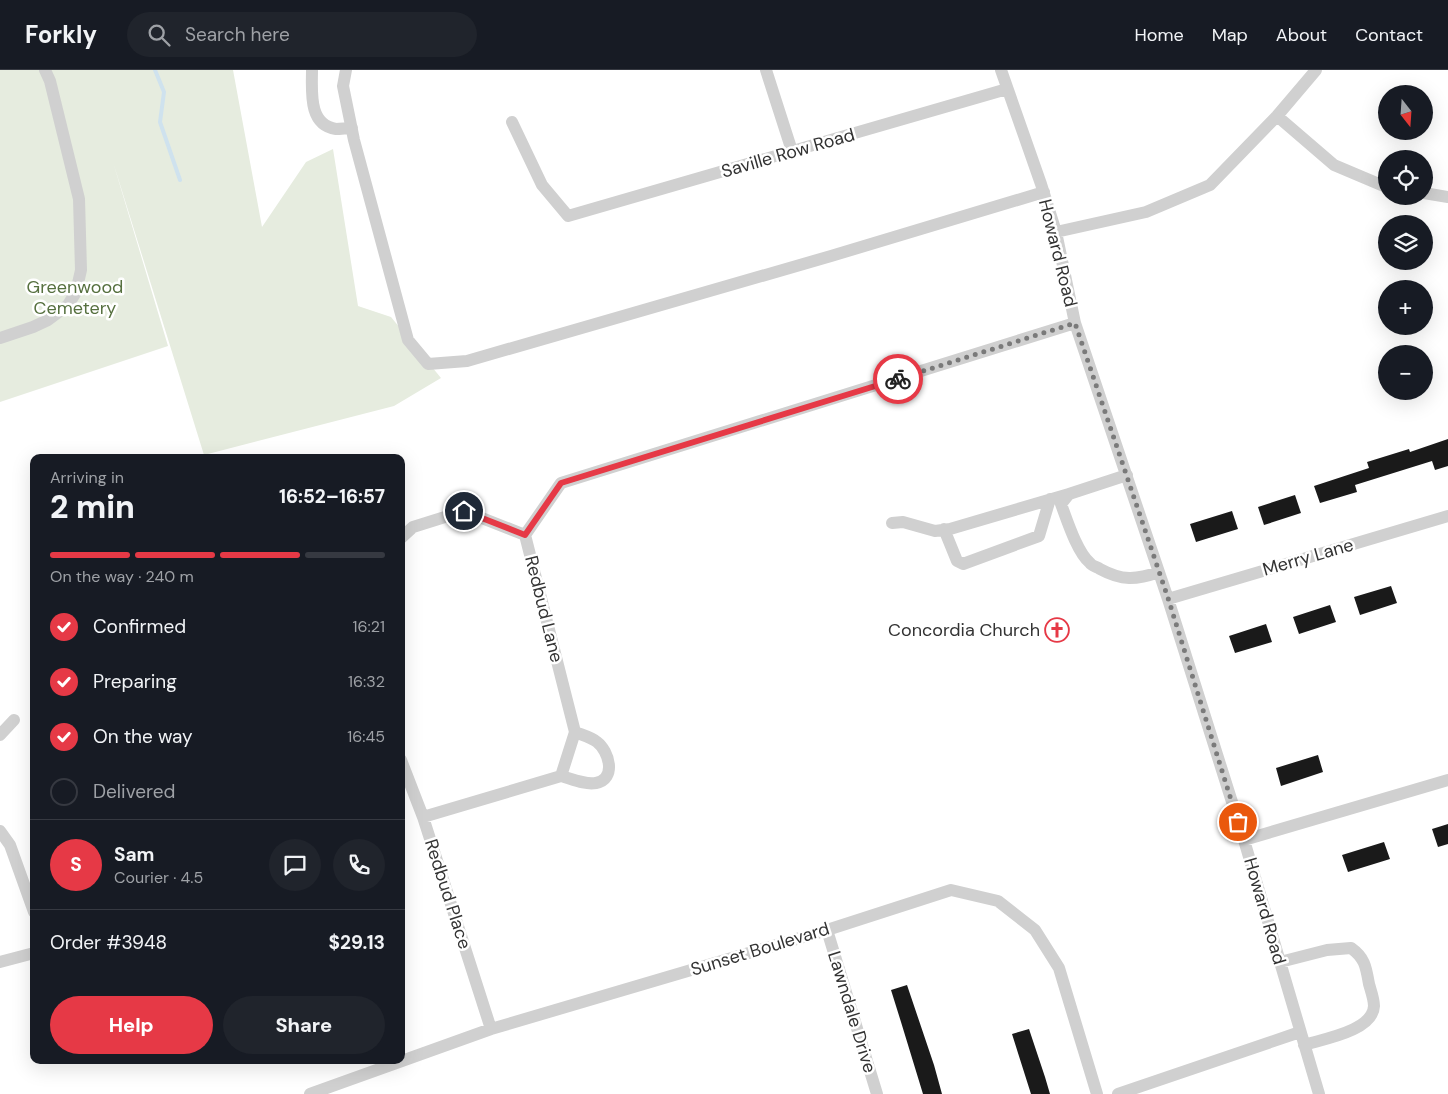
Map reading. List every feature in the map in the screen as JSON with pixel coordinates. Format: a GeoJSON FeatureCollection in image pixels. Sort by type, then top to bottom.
{"type":"FeatureCollection","features":[{"type":"Feature","properties":{"kind":"street"},"geometry":{"type":"LineString","coordinates":[[0,338],[48,320],[68,305],[76,292],[81,270],[79,200],[50,81],[45,70]]}},
{"type":"Feature","properties":{"kind":"street"},"geometry":{"type":"LineString","coordinates":[[312,70],[312,107],[322,123],[335,129],[352,128]]}},
{"type":"Feature","properties":{"kind":"street"},"geometry":{"type":"LineString","coordinates":[[346,70],[343,86],[352,128],[408,340],[428,364],[468,361],[840,254],[1042,188]]}},
{"type":"Feature","properties":{"kind":"street"},"geometry":{"type":"LineString","coordinates":[[766,70],[792,151]]}},
{"type":"Feature","properties":{"kind":"street","name":"Howard Road"},"geometry":{"type":"LineString","coordinates":[[1001,70],[1056,232],[1075,323],[1168,598],[1244,840],[1319,1094]]}},
{"type":"Feature","properties":{"kind":"street"},"geometry":{"type":"LineString","coordinates":[[1056,232],[1146,212],[1210,185],[1276,116],[1316,70]]}},
{"type":"Feature","properties":{"kind":"street","name":"Saville Row Road"},"geometry":{"type":"LineString","coordinates":[[512,122],[542,185],[568,216],[1008,89]]}},
{"type":"Feature","properties":{"kind":"street"},"geometry":{"type":"LineString","coordinates":[[1276,116],[1334,165],[1378,184]]}},
{"type":"Feature","properties":{"kind":"street"},"geometry":{"type":"LineString","coordinates":[[1433,194],[1448,197]]}},
{"type":"Feature","properties":{"kind":"street","name":"Redbud Lane"},"geometry":{"type":"LineString","coordinates":[[575,732],[525,535],[561,483],[1075,323]]}},
{"type":"Feature","properties":{"kind":"street"},"geometry":{"type":"LineString","coordinates":[[892,523],[903,522],[935,531],[944,530],[1069,494],[1127,475]]}},
{"type":"Feature","properties":{"kind":"street"},"geometry":{"type":"LineString","coordinates":[[1069,494],[1061,504],[1077,544],[1090,564],[1110,574],[1131,579],[1159,572]]}},
{"type":"Feature","properties":{"kind":"street"},"geometry":{"type":"LineString","coordinates":[[944,530],[957,561],[963,564],[1039,536],[1050,499]]}},
{"type":"Feature","properties":{"kind":"street"},"geometry":{"type":"LineString","coordinates":[[405,534],[413,527],[464,511],[525,535]]}},
{"type":"Feature","properties":{"kind":"street","name":"Merry Lane"},"geometry":{"type":"LineString","coordinates":[[1168,598],[1448,516]]}},
{"type":"Feature","properties":{"kind":"street"},"geometry":{"type":"LineString","coordinates":[[0,736],[14,720]]}},
{"type":"Feature","properties":{"kind":"street"},"geometry":{"type":"LineString","coordinates":[[423,817],[561,776],[582,782],[596,783],[604,780],[610,769],[609,759],[598,742],[575,732],[561,776]]}},
{"type":"Feature","properties":{"kind":"street","name":"Redbud Place"},"geometry":{"type":"LineString","coordinates":[[405,770],[423,817],[491,1029]]}},
{"type":"Feature","properties":{"kind":"street"},"geometry":{"type":"LineString","coordinates":[[1244,840],[1448,780]]}},
{"type":"Feature","properties":{"kind":"street"},"geometry":{"type":"LineString","coordinates":[[0,831],[10,844],[30,901]]}},
{"type":"Feature","properties":{"kind":"street","name":"Sunset Boulevard"},"geometry":{"type":"LineString","coordinates":[[405,1060],[491,1029],[827,930],[951,890],[998,901],[1036,930],[1059,968],[1097,1094]]}},
{"type":"Feature","properties":{"kind":"street","name":"Lawndale Drive"},"geometry":{"type":"LineString","coordinates":[[827,930],[877,1094]]}},
{"type":"Feature","properties":{"kind":"street"},"geometry":{"type":"LineString","coordinates":[[1280,962],[1327,950],[1351,948],[1360,954],[1365,964],[1374,1006],[1367,1022],[1358,1028],[1304,1045]]}},
{"type":"Feature","properties":{"kind":"street"},"geometry":{"type":"LineString","coordinates":[[0,962],[30,954]]}},
{"type":"Feature","properties":{"kind":"street"},"geometry":{"type":"LineString","coordinates":[[1118,1094],[1300,1032]]}},
{"type":"Feature","properties":{"kind":"street","name":"Sunset Boulevard"},"geometry":{"type":"LineString","coordinates":[[310,1094],[394,1064]]}},
{"type":"Feature","properties":{"kind":"green space","name":"Greenwood Cemetery"},"geometry":{"type":"Polygon","coordinates":[[[0,70],[233,70],[262,227],[306,162],[333,149],[358,306],[391,317],[441,378],[394,406],[204,454],[113,162],[168,346],[0,402],[0,70]]]}},
{"type":"Feature","properties":{"kind":"building"},"geometry":{"type":"Polygon","coordinates":[[[1448,439],[1448,466],[1435,470],[1432,461],[1355,485],[1357,492],[1320,503],[1314,486],[1369,468],[1367,462],[1409,449],[1410,452],[1448,439]]]}},
{"type":"Feature","properties":{"kind":"building"},"geometry":{"type":"Polygon","coordinates":[[[1295,495],[1301,513],[1264,525],[1258,507],[1295,495]]]}},
{"type":"Feature","properties":{"kind":"building"},"geometry":{"type":"Polygon","coordinates":[[[1232,511],[1238,529],[1196,542],[1190,524],[1232,511]]]}},
{"type":"Feature","properties":{"kind":"building"},"geometry":{"type":"Polygon","coordinates":[[[1391,586],[1397,603],[1360,615],[1354,597],[1391,586]]]}},
{"type":"Feature","properties":{"kind":"building"},"geometry":{"type":"Polygon","coordinates":[[[1330,605],[1336,622],[1299,634],[1293,617],[1330,605]]]}},
{"type":"Feature","properties":{"kind":"building"},"geometry":{"type":"Polygon","coordinates":[[[1266,624],[1272,642],[1235,653],[1229,636],[1266,624]]]}},
{"type":"Feature","properties":{"kind":"building"},"geometry":{"type":"Polygon","coordinates":[[[1318,755],[1323,772],[1281,786],[1276,768],[1318,755]]]}},
{"type":"Feature","properties":{"kind":"building"},"geometry":{"type":"Polygon","coordinates":[[[1448,824],[1448,844],[1438,847],[1432,829],[1448,824]]]}},
{"type":"Feature","properties":{"kind":"building"},"geometry":{"type":"Polygon","coordinates":[[[1384,842],[1390,859],[1348,872],[1342,855],[1384,842]]]}},
{"type":"Feature","properties":{"kind":"building"},"geometry":{"type":"Polygon","coordinates":[[[907,985],[942,1094],[923,1094],[891,990],[907,985]]]}},
{"type":"Feature","properties":{"kind":"building"},"geometry":{"type":"Polygon","coordinates":[[[1029,1029],[1050,1094],[1031,1094],[1012,1034],[1029,1029]]]}},
{"type":"Feature","properties":{"kind":"waterway"},"geometry":{"type":"LineString","coordinates":[[155,70],[164,92],[160,122],[180,180]]}},
{"type":"Feature","properties":{"kind":"way so far"},"geometry":{"type":"LineString","coordinates":[[898,379],[1075,323],[1168,598],[1238,822]]}},
{"type":"Feature","properties":{"kind":"place","name":"Concordia Church"},"geometry":{"type":"Point","coordinates":[1057,630]}},
{"type":"Feature","properties":{"kind":"route"},"geometry":{"type":"LineString","coordinates":[[464,511],[525,535],[561,483],[898,379]]}}]}
